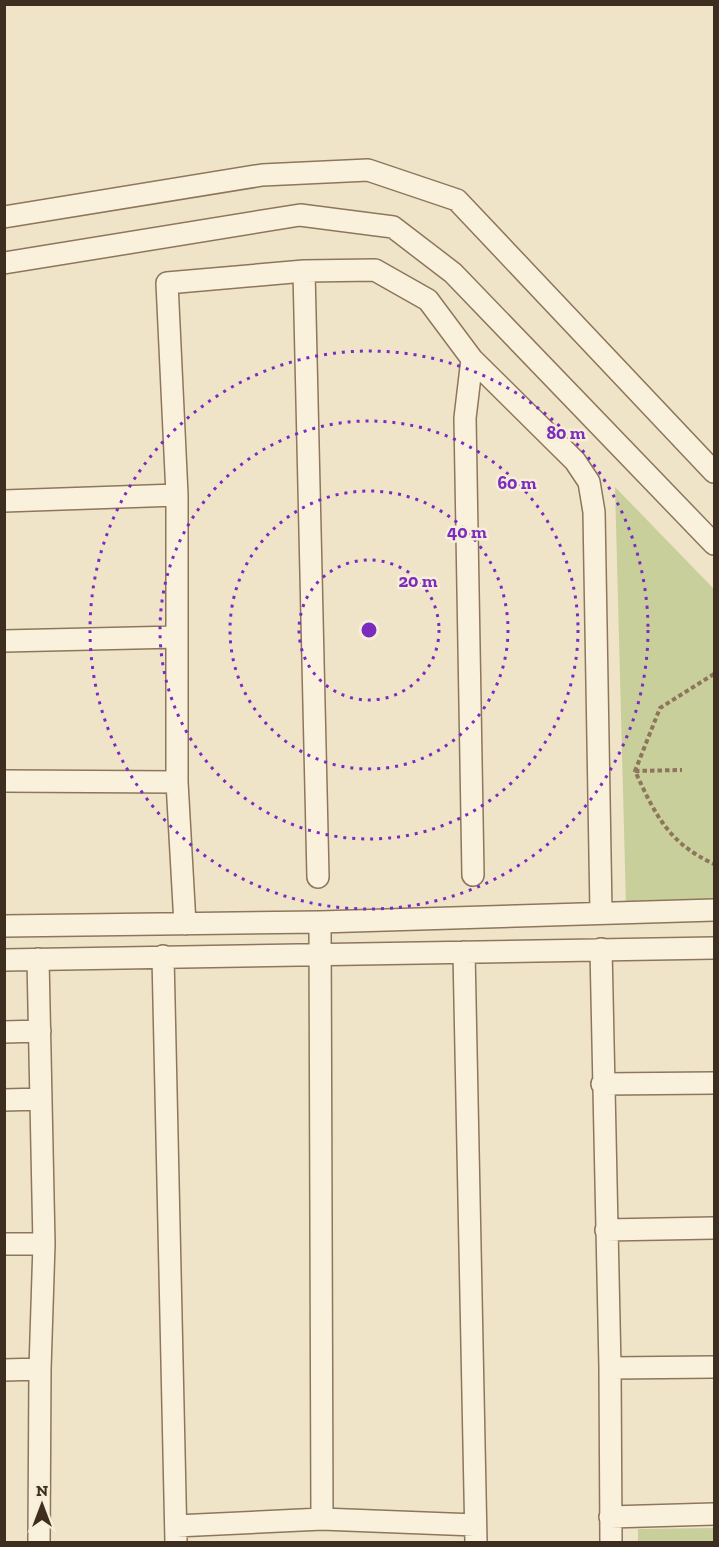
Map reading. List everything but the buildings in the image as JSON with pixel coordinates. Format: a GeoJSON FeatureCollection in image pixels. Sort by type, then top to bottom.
{"type":"FeatureCollection","features":[{"type":"Feature","properties":{"kind":"street"},"geometry":{"type":"LineString","coordinates":[[4,217],[262,176],[368,170],[457,200],[714,472]]}},
{"type":"Feature","properties":{"kind":"street"},"geometry":{"type":"LineString","coordinates":[[4,263],[300,215],[393,227],[453,273],[714,544]]}},
{"type":"Feature","properties":{"kind":"street"},"geometry":{"type":"LineString","coordinates":[[184,924],[177,782],[177,495],[168,283],[304,271],[375,270],[428,300],[472,359],[575,461],[589,482],[594,512],[600,912]]}},
{"type":"Feature","properties":{"kind":"street"},"geometry":{"type":"LineString","coordinates":[[304,271],[318,877]]}},
{"type":"Feature","properties":{"kind":"street"},"geometry":{"type":"LineString","coordinates":[[472,359],[465,418],[473,875]]}},
{"type":"Feature","properties":{"kind":"street"},"geometry":{"type":"LineString","coordinates":[[4,501],[177,495]]}},
{"type":"Feature","properties":{"kind":"street"},"geometry":{"type":"LineString","coordinates":[[4,641],[177,637]]}},
{"type":"Feature","properties":{"kind":"street"},"geometry":{"type":"LineString","coordinates":[[4,781],[177,782]]}},
{"type":"Feature","properties":{"kind":"street"},"geometry":{"type":"LineString","coordinates":[[4,926],[320,922],[714,910]]}},
{"type":"Feature","properties":{"kind":"street"},"geometry":{"type":"LineString","coordinates":[[320,922],[322,1519]]}},
{"type":"Feature","properties":{"kind":"street"},"geometry":{"type":"LineString","coordinates":[[4,960],[714,948]]}},
{"type":"Feature","properties":{"kind":"street"},"geometry":{"type":"LineString","coordinates":[[601,949],[602,1084],[610,1368],[611,1542]]}},
{"type":"Feature","properties":{"kind":"street"},"geometry":{"type":"LineString","coordinates":[[163,956],[176,1534],[322,1519],[475,1534],[464,952]]}},
{"type":"Feature","properties":{"kind":"street"},"geometry":{"type":"LineString","coordinates":[[38,960],[44,1244],[40,1369],[39,1542]]}},
{"type":"Feature","properties":{"kind":"street"},"geometry":{"type":"LineString","coordinates":[[4,1032],[40,1031]]}},
{"type":"Feature","properties":{"kind":"street"},"geometry":{"type":"LineString","coordinates":[[602,1084],[714,1083]]}},
{"type":"Feature","properties":{"kind":"street"},"geometry":{"type":"LineString","coordinates":[[4,1100],[41,1099]]}},
{"type":"Feature","properties":{"kind":"street"},"geometry":{"type":"LineString","coordinates":[[606,1230],[714,1228]]}},
{"type":"Feature","properties":{"kind":"street"},"geometry":{"type":"LineString","coordinates":[[4,1245],[44,1244]]}},
{"type":"Feature","properties":{"kind":"street"},"geometry":{"type":"LineString","coordinates":[[610,1368],[714,1367]]}},
{"type":"Feature","properties":{"kind":"street"},"geometry":{"type":"LineString","coordinates":[[4,1370],[40,1369]]}},
{"type":"Feature","properties":{"kind":"street"},"geometry":{"type":"LineString","coordinates":[[610,1517],[714,1514]]}},
{"type":"Feature","properties":{"kind":"path"},"geometry":{"type":"LineString","coordinates":[[714,674],[660,708],[635,771],[654,812],[678,843],[714,864]]}},
{"type":"Feature","properties":{"kind":"path"},"geometry":{"type":"LineString","coordinates":[[635,771],[682,770]]}},
{"type":"Feature","properties":{"kind":"green space"},"geometry":{"type":"Polygon","coordinates":[[[615,487],[714,589],[714,903],[626,906],[615,487]]]}},
{"type":"Feature","properties":{"kind":"green space"},"geometry":{"type":"Polygon","coordinates":[[[714,1528],[714,1542],[638,1542],[638,1529],[714,1528]]]}}]}
